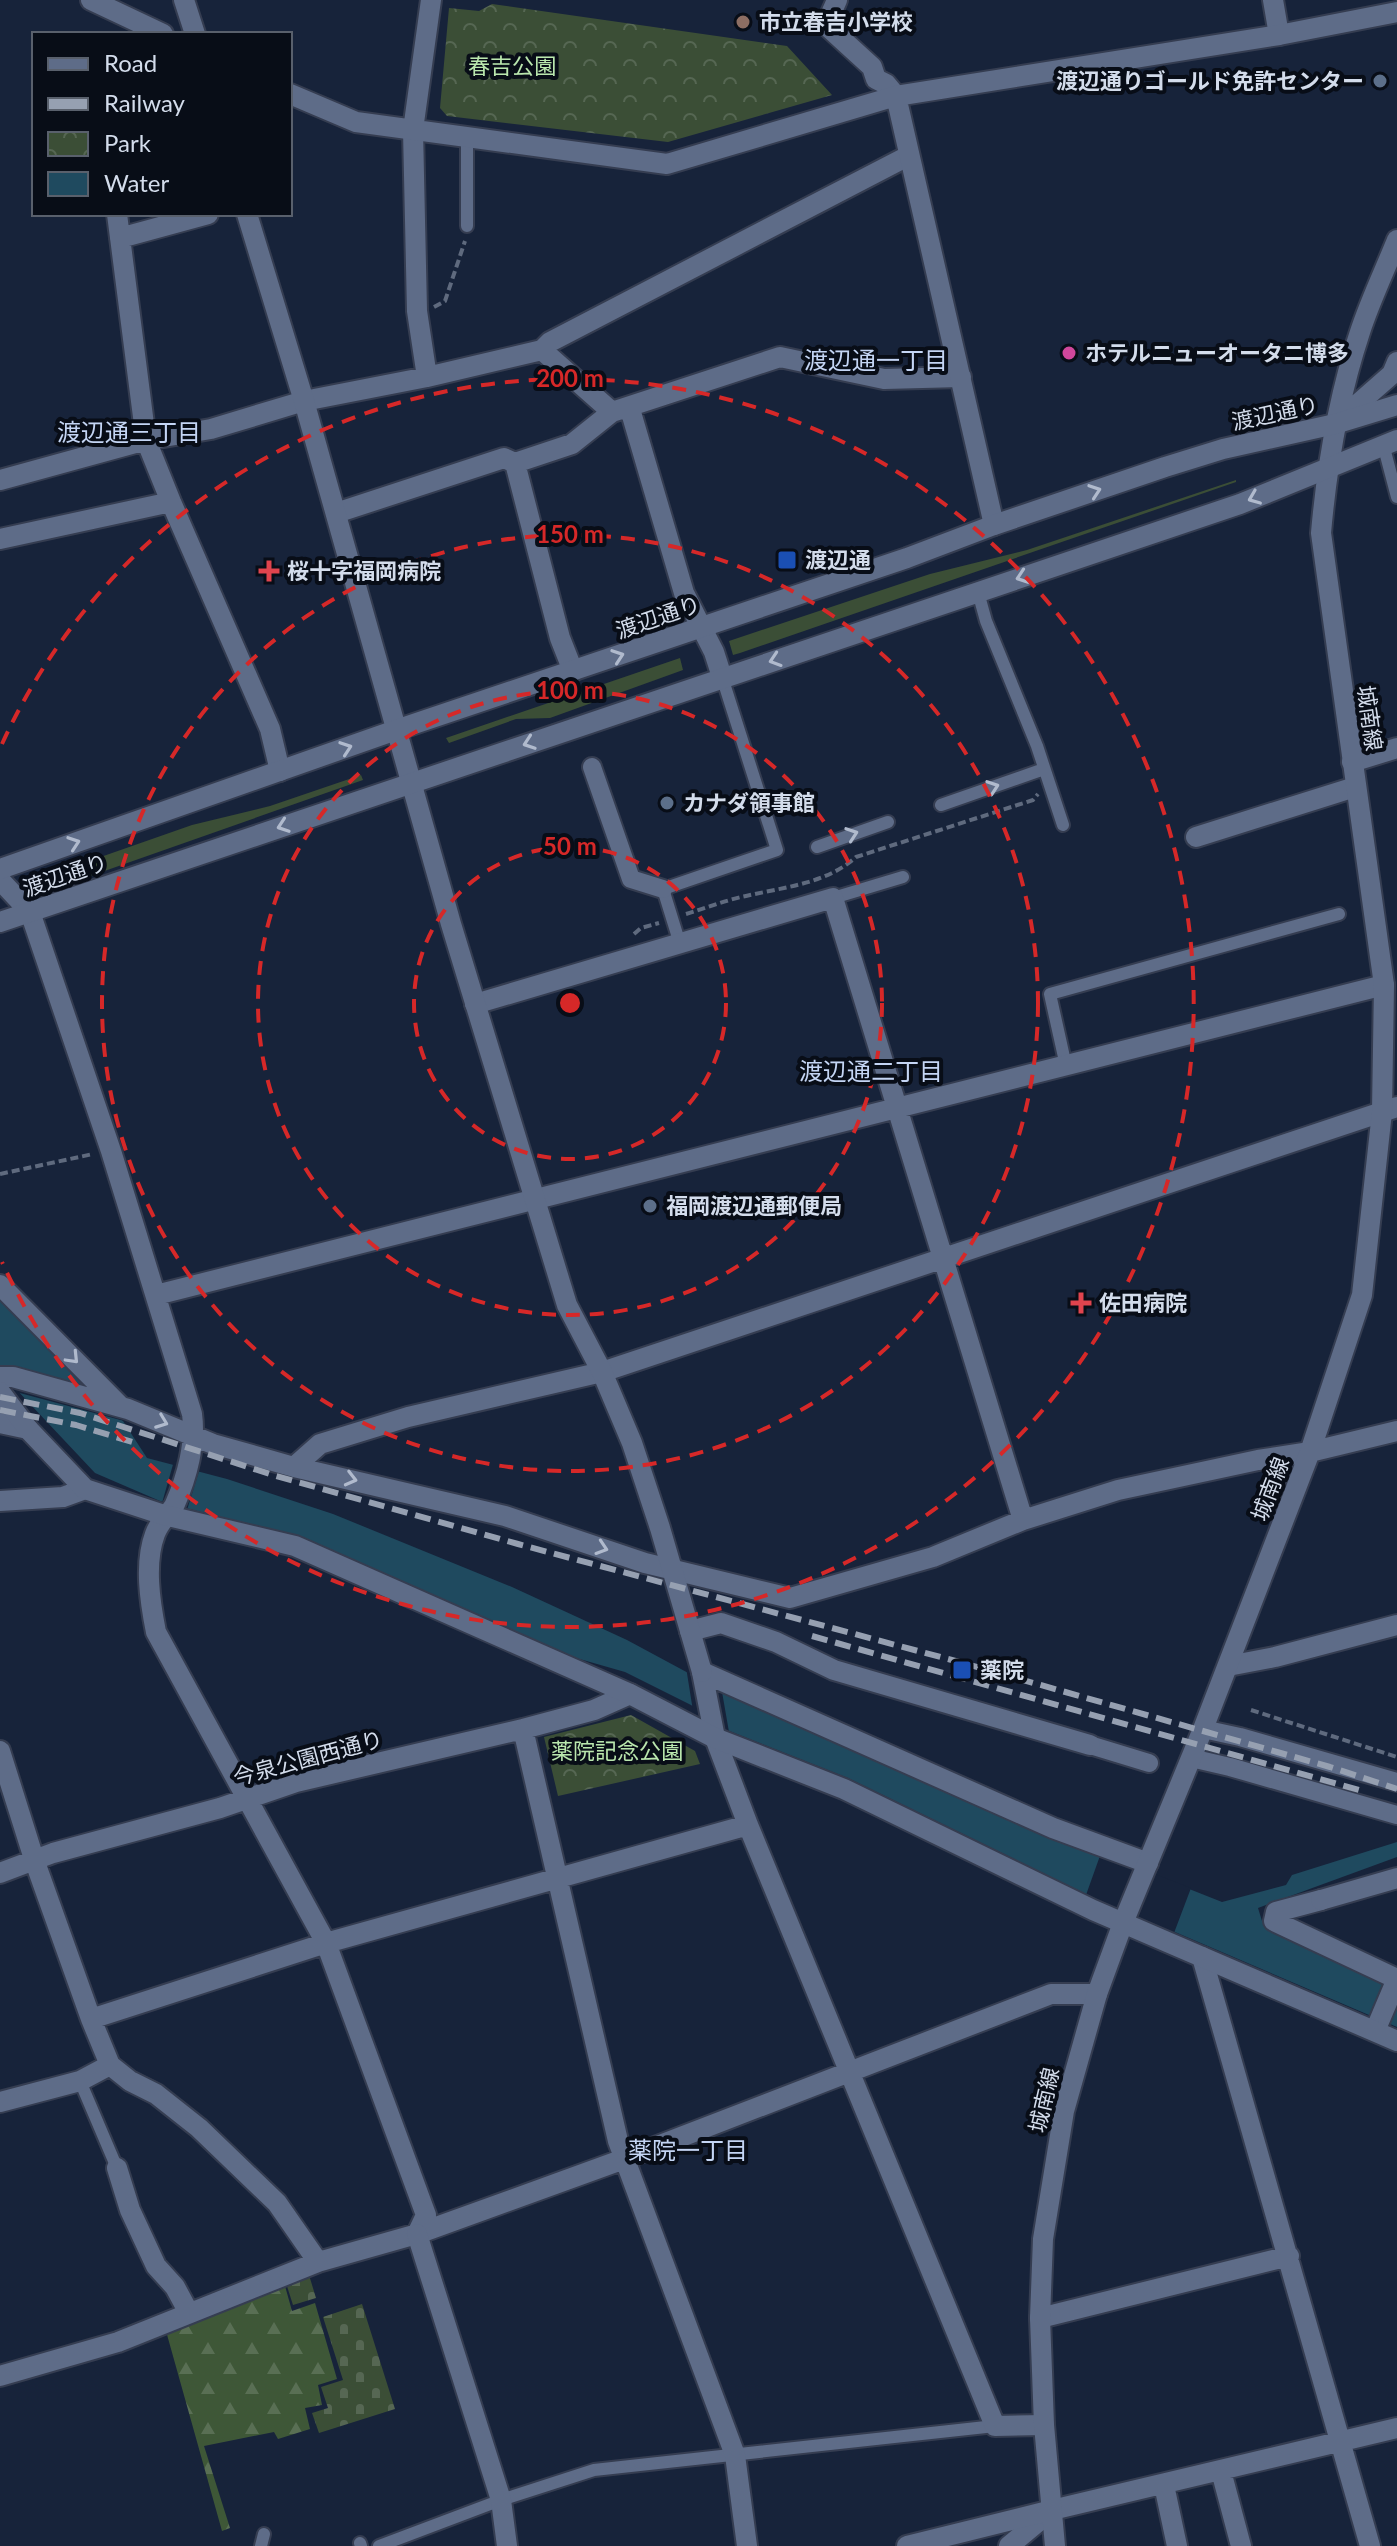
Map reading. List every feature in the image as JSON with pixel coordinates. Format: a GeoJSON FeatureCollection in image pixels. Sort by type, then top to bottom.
{"type":"FeatureCollection","features":[{"type":"Feature","properties":{"kind":"street"},"geometry":{"type":"LineString","coordinates":[[91,0],[159,32]]}},
{"type":"Feature","properties":{"kind":"street"},"geometry":{"type":"LineString","coordinates":[[184,0],[194,32]]}},
{"type":"Feature","properties":{"kind":"street"},"geometry":{"type":"LineString","coordinates":[[427,377],[417,311],[413,130],[431,0]]}},
{"type":"Feature","properties":{"kind":"street"},"geometry":{"type":"LineString","coordinates":[[837,0],[826,25],[872,67],[876,79],[886,84],[896,96],[994,525]]}},
{"type":"Feature","properties":{"kind":"street"},"geometry":{"type":"LineString","coordinates":[[1273,0],[1279,35]]}},
{"type":"Feature","properties":{"kind":"street"},"geometry":{"type":"LineString","coordinates":[[292,95],[356,122],[667,164],[896,96],[1279,35],[1397,12]]}},
{"type":"Feature","properties":{"kind":"street"},"geometry":{"type":"LineString","coordinates":[[0,480],[146,440],[211,429],[304,401],[542,350],[550,342],[908,156]]}},
{"type":"Feature","properties":{"kind":"street"},"geometry":{"type":"LineString","coordinates":[[117,216],[146,440],[270,729],[280,771]]}},
{"type":"Feature","properties":{"kind":"street"},"geometry":{"type":"LineString","coordinates":[[120,238],[201,216]]}},
{"type":"Feature","properties":{"kind":"street"},"geometry":{"type":"LineString","coordinates":[[248,216],[304,401],[410,783],[567,1305],[602,1372],[632,1443],[690,1631],[713,1730],[748,1825],[995,2426],[1044,2425]]}},
{"type":"Feature","properties":{"kind":"street","name":"城南線"},"geometry":{"type":"LineString","coordinates":[[1055,2546],[1044,2425],[1040,2318],[1043,2239],[1064,2111],[1097,1994],[1310,1452],[1362,1295],[1390,1110],[1384,985],[1321,533],[1335,424],[1360,331],[1397,240]]}},
{"type":"Feature","properties":{"kind":"street"},"geometry":{"type":"LineString","coordinates":[[542,350],[621,411],[684,593],[714,652],[722,677]]}},
{"type":"Feature","properties":{"kind":"street"},"geometry":{"type":"LineString","coordinates":[[336,513],[504,458],[515,463],[572,444],[621,411],[780,357],[884,379],[961,377]]}},
{"type":"Feature","properties":{"kind":"street"},"geometry":{"type":"LineString","coordinates":[[1335,424],[1392,374],[1397,362]]}},
{"type":"Feature","properties":{"kind":"street","name":"渡辺通り"},"geometry":{"type":"LineString","coordinates":[[0,869],[396,730],[907,558],[994,525],[1223,449],[1335,424],[1397,405]]}},
{"type":"Feature","properties":{"kind":"street","name":"渡辺通り"},"geometry":{"type":"LineString","coordinates":[[0,922],[1240,504],[1390,442]]}},
{"type":"Feature","properties":{"kind":"street"},"geometry":{"type":"LineString","coordinates":[[515,463],[560,638],[573,671]]}},
{"type":"Feature","properties":{"kind":"street"},"geometry":{"type":"LineString","coordinates":[[0,539],[171,502]]}},
{"type":"Feature","properties":{"kind":"street"},"geometry":{"type":"LineString","coordinates":[[1352,762],[1397,748]]}},
{"type":"Feature","properties":{"kind":"street"},"geometry":{"type":"LineString","coordinates":[[592,767],[631,879],[663,889]]}},
{"type":"Feature","properties":{"kind":"street"},"geometry":{"type":"LineString","coordinates":[[1196,837],[1355,787]]}},
{"type":"Feature","properties":{"kind":"street"},"geometry":{"type":"LineString","coordinates":[[0,880],[30,912],[111,1151],[189,1403],[195,1436],[169,1511],[154,1537],[150,1606],[156,1632],[326,1943],[426,2215],[417,2234],[501,2500],[507,2546]]}},
{"type":"Feature","properties":{"kind":"street"},"geometry":{"type":"LineString","coordinates":[[475,1004],[833,898],[1023,1520]]}},
{"type":"Feature","properties":{"kind":"street"},"geometry":{"type":"LineString","coordinates":[[156,1295],[1384,985]]}},
{"type":"Feature","properties":{"kind":"street"},"geometry":{"type":"LineString","coordinates":[[294,1467],[320,1444],[408,1417],[602,1372],[1390,1110]]}},
{"type":"Feature","properties":{"kind":"street"},"geometry":{"type":"LineString","coordinates":[[0,1285],[125,1408]]}},
{"type":"Feature","properties":{"kind":"street"},"geometry":{"type":"LineString","coordinates":[[1397,1431],[1310,1452],[1118,1490],[1023,1520],[933,1557],[790,1598],[671,1569],[505,1516],[294,1467],[195,1436],[125,1408],[13,1377],[0,1382],[28,1429],[85,1489],[295,1546],[844,1789],[1125,1918],[1202,1957],[1377,2026],[1397,2041]]}},
{"type":"Feature","properties":{"kind":"street"},"geometry":{"type":"LineString","coordinates":[[0,1423],[28,1429]]}},
{"type":"Feature","properties":{"kind":"street"},"geometry":{"type":"LineString","coordinates":[[0,1501],[63,1497],[85,1489]]}},
{"type":"Feature","properties":{"kind":"street"},"geometry":{"type":"LineString","coordinates":[[690,1631],[721,1623],[776,1642],[834,1670],[1149,1763]]}},
{"type":"Feature","properties":{"kind":"street"},"geometry":{"type":"LineString","coordinates":[[1228,1666],[1397,1625]]}},
{"type":"Feature","properties":{"kind":"street"},"geometry":{"type":"LineString","coordinates":[[702,1674],[1147,1866]]}},
{"type":"Feature","properties":{"kind":"street","name":"今泉公園西通り"},"geometry":{"type":"LineString","coordinates":[[3,1870],[35,1862],[53,1853],[246,1800],[296,1782],[594,1710],[630,1694]]}},
{"type":"Feature","properties":{"kind":"street"},"geometry":{"type":"LineString","coordinates":[[523,1729],[624,2159],[735,2455],[747,2546]]}},
{"type":"Feature","properties":{"kind":"street"},"geometry":{"type":"LineString","coordinates":[[1203,1729],[1397,1782]]}},
{"type":"Feature","properties":{"kind":"street"},"geometry":{"type":"LineString","coordinates":[[0,1751],[35,1862],[110,2065],[130,2081],[156,2094],[199,2128],[277,2203],[318,2262]]}},
{"type":"Feature","properties":{"kind":"street"},"geometry":{"type":"LineString","coordinates":[[1191,1758],[1397,1815]]}},
{"type":"Feature","properties":{"kind":"street"},"geometry":{"type":"LineString","coordinates":[[91,2019],[326,1943],[748,1825]]}},
{"type":"Feature","properties":{"kind":"street"},"geometry":{"type":"LineString","coordinates":[[1377,2026],[1397,1979],[1274,1921],[1276,1912],[1397,1878]]}},
{"type":"Feature","properties":{"kind":"street"},"geometry":{"type":"LineString","coordinates":[[1202,1957],[1370,2546]]}},
{"type":"Feature","properties":{"kind":"street"},"geometry":{"type":"LineString","coordinates":[[0,2376],[118,2342],[318,2262],[417,2234],[624,2159],[1051,1994],[1097,1994]]}},
{"type":"Feature","properties":{"kind":"street"},"geometry":{"type":"LineString","coordinates":[[0,2102],[80,2081],[110,2065]]}},
{"type":"Feature","properties":{"kind":"street"},"geometry":{"type":"LineString","coordinates":[[117,2168],[130,2210],[156,2266],[175,2287],[189,2313]]}},
{"type":"Feature","properties":{"kind":"street"},"geometry":{"type":"LineString","coordinates":[[1040,2318],[1289,2256]]}},
{"type":"Feature","properties":{"kind":"street"},"geometry":{"type":"LineString","coordinates":[[907,2546],[1397,2428]]}},
{"type":"Feature","properties":{"kind":"street"},"geometry":{"type":"LineString","coordinates":[[1221,2471],[1241,2546]]}},
{"type":"Feature","properties":{"kind":"street"},"geometry":{"type":"LineString","coordinates":[[1164,2485],[1177,2546]]}},
{"type":"Feature","properties":{"kind":"street"},"geometry":{"type":"LineString","coordinates":[[1009,2546],[1052,2510]]}},
{"type":"Feature","properties":{"kind":"lane"},"geometry":{"type":"LineString","coordinates":[[467,137],[467,226]]}},
{"type":"Feature","properties":{"kind":"lane"},"geometry":{"type":"LineString","coordinates":[[1390,442],[1397,497]]}},
{"type":"Feature","properties":{"kind":"lane"},"geometry":{"type":"LineString","coordinates":[[978,592],[1039,771],[1063,825]]}},
{"type":"Feature","properties":{"kind":"lane"},"geometry":{"type":"LineString","coordinates":[[680,944],[663,889],[777,850],[722,677]]}},
{"type":"Feature","properties":{"kind":"lane"},"geometry":{"type":"LineString","coordinates":[[941,805],[1039,771]]}},
{"type":"Feature","properties":{"kind":"lane"},"geometry":{"type":"LineString","coordinates":[[817,847],[888,822]]}},
{"type":"Feature","properties":{"kind":"lane"},"geometry":{"type":"LineString","coordinates":[[833,898],[903,877]]}},
{"type":"Feature","properties":{"kind":"lane"},"geometry":{"type":"LineString","coordinates":[[1066,1066],[1050,994],[1339,914]]}},
{"type":"Feature","properties":{"kind":"lane"},"geometry":{"type":"LineString","coordinates":[[80,2081],[117,2168]]}},
{"type":"Feature","properties":{"kind":"lane"},"geometry":{"type":"LineString","coordinates":[[379,2546],[501,2500],[594,2470],[995,2426]]}},
{"type":"Feature","properties":{"kind":"path"},"geometry":{"type":"LineString","coordinates":[[417,311],[445,301],[464,247],[467,226]]}},
{"type":"Feature","properties":{"kind":"path"},"geometry":{"type":"LineString","coordinates":[[632,936],[641,928],[743,896],[787,888],[828,875],[842,869],[856,857],[1033,800],[1040,791],[1039,771]]}},
{"type":"Feature","properties":{"kind":"path"},"geometry":{"type":"LineString","coordinates":[[0,1174],[111,1151]]}},
{"type":"Feature","properties":{"kind":"path"},"geometry":{"type":"LineString","coordinates":[[1251,1710],[1397,1757]]}},
{"type":"Feature","properties":{"kind":"green space","name":"春吉公園"},"geometry":{"type":"Polygon","coordinates":[[[492,4],[787,46],[832,95],[668,142],[447,116],[440,108],[449,8],[479,11],[492,4]]]}},
{"type":"Feature","properties":{"kind":"green space"},"geometry":{"type":"Polygon","coordinates":[[[1236,480],[733,655],[729,641],[930,574],[1027,550],[1236,480]]]}},
{"type":"Feature","properties":{"kind":"green space"},"geometry":{"type":"Polygon","coordinates":[[[680,658],[683,670],[550,718],[516,719],[449,743],[446,738],[680,658]]]}},
{"type":"Feature","properties":{"kind":"green space"},"geometry":{"type":"Polygon","coordinates":[[[361,775],[363,780],[59,887],[55,873],[192,825],[270,806],[361,775]]]}},
{"type":"Feature","properties":{"kind":"green space","name":"薬院記念公園"},"geometry":{"type":"Polygon","coordinates":[[[631,1715],[695,1751],[700,1764],[558,1796],[544,1737],[631,1715]]]}},
{"type":"Feature","properties":{"kind":"green space"},"geometry":{"type":"Polygon","coordinates":[[[309,2275],[316,2298],[293,2305],[286,2283],[309,2275]]]}},
{"type":"Feature","properties":{"kind":"green space"},"geometry":{"type":"Polygon","coordinates":[[[285,2286],[292,2311],[315,2303],[337,2379],[318,2385],[322,2405],[305,2408],[310,2429],[278,2439],[274,2432],[204,2446],[230,2528],[222,2531],[166,2331],[285,2286]]]}},
{"type":"Feature","properties":{"kind":"green space"},"geometry":{"type":"Polygon","coordinates":[[[362,2304],[395,2409],[319,2433],[312,2413],[328,2408],[321,2387],[343,2380],[323,2317],[362,2304]]]}},
{"type":"Feature","properties":{"kind":"water"},"geometry":{"type":"Polygon","coordinates":[[[0,1300],[123,1421],[147,1458],[227,1479],[333,1514],[512,1587],[627,1640],[718,1689],[1101,1854],[1222,1902],[1286,1885],[1292,1875],[1397,1842],[1397,1857],[1258,1908],[1262,1921],[1397,1989],[1397,2027],[1086,1894],[848,1778],[727,1730],[691,1705],[625,1672],[576,1658],[305,1540],[160,1501],[95,1473],[0,1372],[0,1300]]]}},
{"type":"Feature","properties":{"kind":"pier"},"geometry":{"type":"Polygon","coordinates":[[[0,1376],[125,1418],[128,1422],[16,1392],[0,1376]]]}},
{"type":"Feature","properties":{"kind":"pier"},"geometry":{"type":"Polygon","coordinates":[[[174,1461],[200,1468],[187,1510],[162,1503],[174,1461]]]}},
{"type":"Feature","properties":{"kind":"pier"},"geometry":{"type":"Polygon","coordinates":[[[686,1667],[721,1686],[729,1732],[693,1711],[686,1667]]]}},
{"type":"Feature","properties":{"kind":"pier"},"geometry":{"type":"Polygon","coordinates":[[[1101,1853],[1191,1888],[1174,1933],[1086,1895],[1101,1853]]]}},
{"type":"Feature","properties":{"kind":"railway"},"geometry":{"type":"LineString","coordinates":[[0,1397],[80,1413],[276,1476],[963,1663],[1330,1767],[1397,1789]]}},
{"type":"Feature","properties":{"kind":"railway"},"geometry":{"type":"LineString","coordinates":[[0,1410],[76,1425],[139,1444]]}},
{"type":"Feature","properties":{"kind":"railway"},"geometry":{"type":"LineString","coordinates":[[812,1636],[1366,1792]]}},
{"type":"Feature","properties":{"kind":"place","name":"市立春吉小学校"},"geometry":{"type":"Point","coordinates":[743,22]}},
{"type":"Feature","properties":{"kind":"place","name":"渡辺通りゴールド免許センター"},"geometry":{"type":"Point","coordinates":[1380,81]}},
{"type":"Feature","properties":{"kind":"place","name":"ホテルニューオータニ博多"},"geometry":{"type":"Point","coordinates":[1069,353]}},
{"type":"Feature","properties":{"kind":"place","name":"渡辺通"},"geometry":{"type":"Point","coordinates":[787,560]}},
{"type":"Feature","properties":{"kind":"place","name":"桜十字福岡病院"},"geometry":{"type":"Point","coordinates":[269,571]}},
{"type":"Feature","properties":{"kind":"place","name":"カナダ領事館"},"geometry":{"type":"Point","coordinates":[667,803]}},
{"type":"Feature","properties":{"kind":"place","name":"福岡渡辺通郵便局"},"geometry":{"type":"Point","coordinates":[650,1206]}},
{"type":"Feature","properties":{"kind":"place","name":"佐田病院"},"geometry":{"type":"Point","coordinates":[1081,1303]}},
{"type":"Feature","properties":{"kind":"place","name":"薬院"},"geometry":{"type":"Point","coordinates":[962,1670]}},
{"type":"Feature","properties":{"kind":"district","name":"渡辺通一丁目"},"geometry":{"type":"Point","coordinates":[876,361]}},
{"type":"Feature","properties":{"kind":"district","name":"渡辺通三丁目"},"geometry":{"type":"Point","coordinates":[129,433]}},
{"type":"Feature","properties":{"kind":"district","name":"渡辺通二丁目"},"geometry":{"type":"Point","coordinates":[871,1072]}},
{"type":"Feature","properties":{"kind":"district","name":"薬院一丁目"},"geometry":{"type":"Point","coordinates":[688,2151]}}]}
